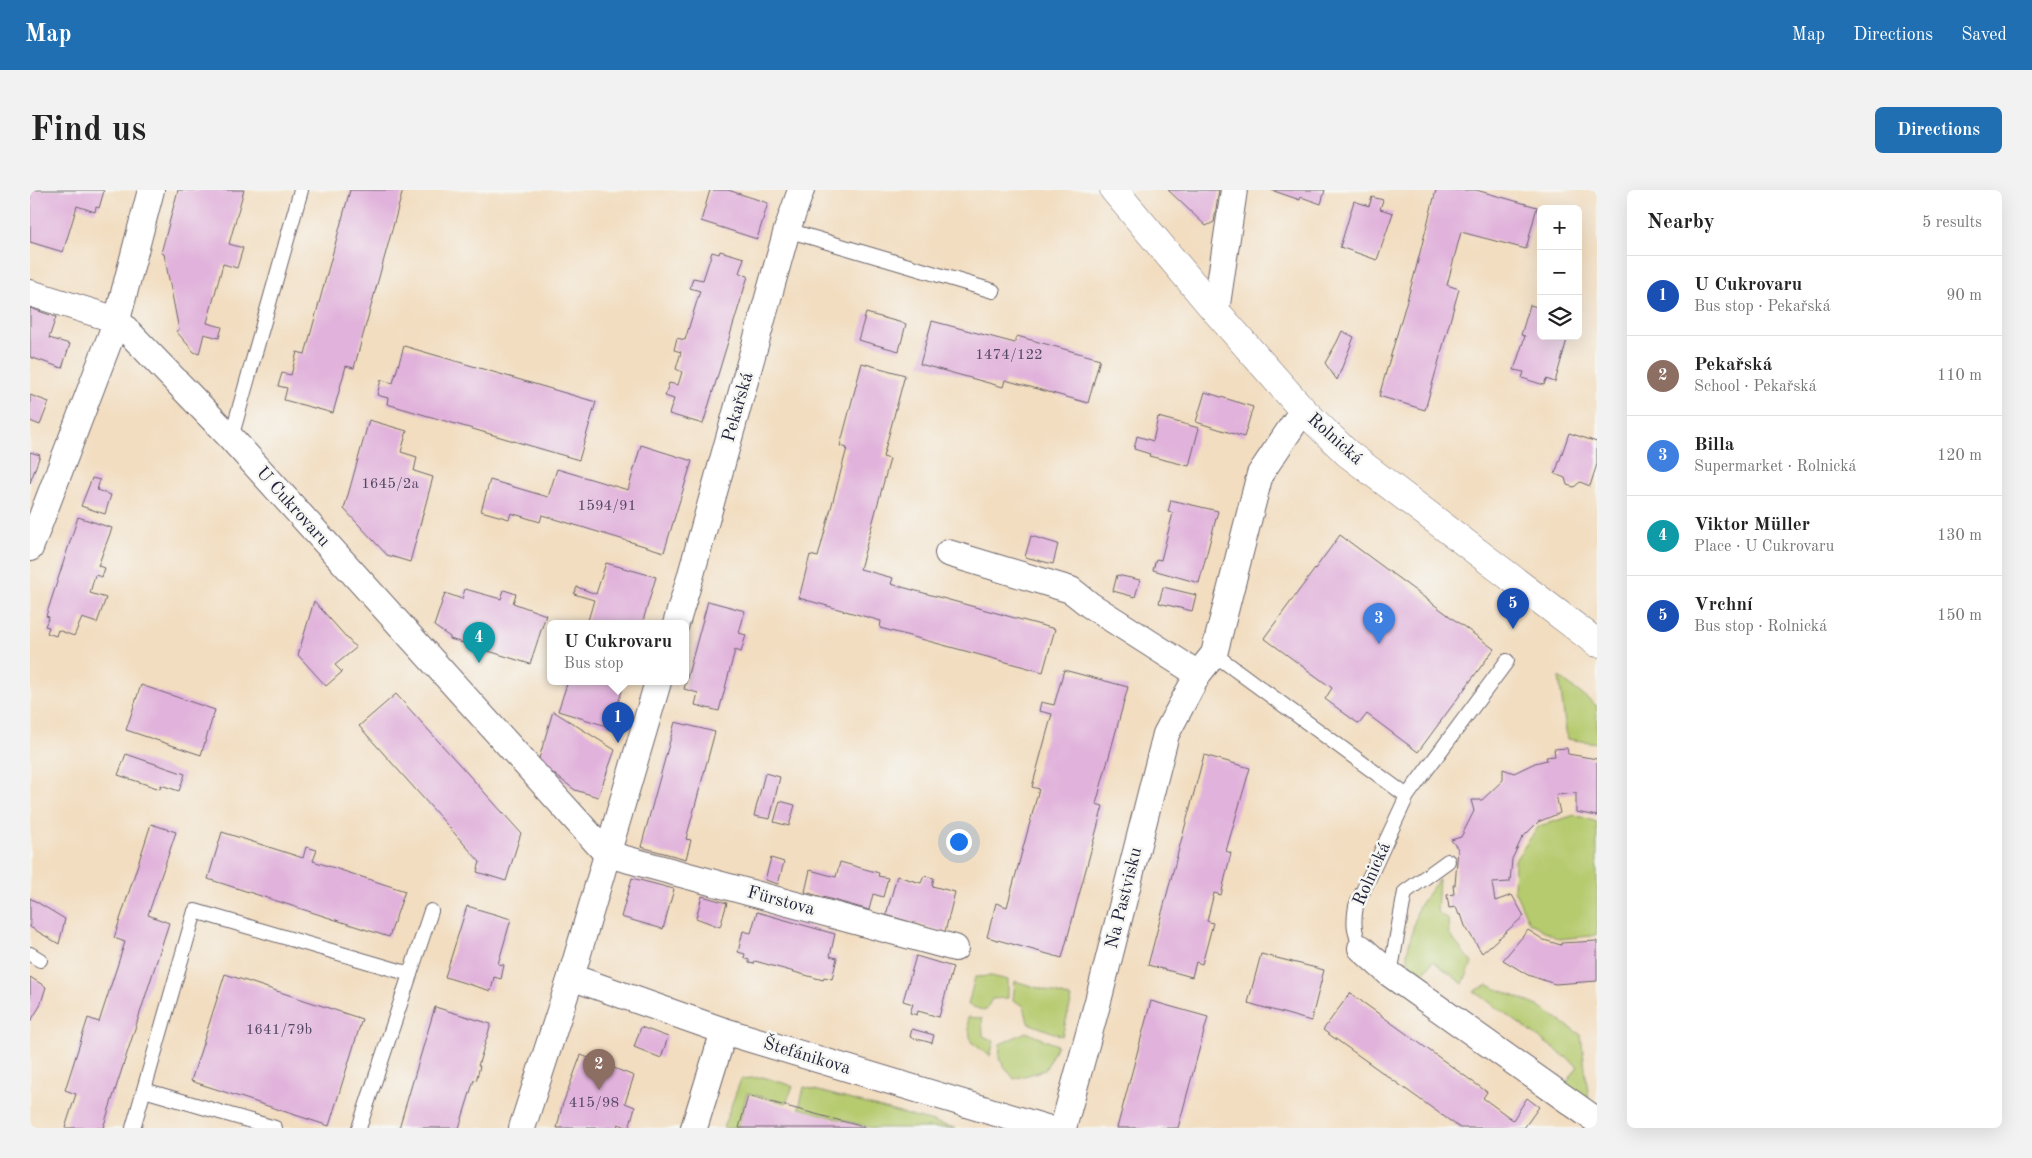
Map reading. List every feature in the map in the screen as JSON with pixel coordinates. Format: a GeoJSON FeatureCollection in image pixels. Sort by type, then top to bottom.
{"type":"FeatureCollection","features":[{"type":"Feature","properties":{"kind":"street"},"geometry":{"type":"LineString","coordinates":[[30,548],[117,320],[151,190]]}},
{"type":"Feature","properties":{"kind":"street","name":"Pekařská"},"geometry":{"type":"LineString","coordinates":[[677,620],[787,230],[801,190]]}},
{"type":"Feature","properties":{"kind":"street","name":"Rolnická"},"geometry":{"type":"LineString","coordinates":[[1114,190],[1303,410],[1347,453],[1597,643]]}},
{"type":"Feature","properties":{"kind":"street"},"geometry":{"type":"LineString","coordinates":[[1216,311],[1234,190]]}},
{"type":"Feature","properties":{"kind":"street"},"geometry":{"type":"LineString","coordinates":[[30,293],[117,320]]}},
{"type":"Feature","properties":{"kind":"street","name":"U Cukrovaru"},"geometry":{"type":"LineString","coordinates":[[117,320],[231,438],[606,854]]}},
{"type":"Feature","properties":{"kind":"street","name":"Na Pastvisku"},"geometry":{"type":"LineString","coordinates":[[1063,1128],[1098,1001],[1166,734],[1206,664],[1260,474],[1303,410]]}},
{"type":"Feature","properties":{"kind":"street"},"geometry":{"type":"LineString","coordinates":[[948,553],[1071,590],[1090,605],[1206,664]]}},
{"type":"Feature","properties":{"kind":"street"},"geometry":{"type":"LineString","coordinates":[[522,1128],[571,977],[657,685]]}},
{"type":"Feature","properties":{"kind":"street","name":"Fürstova"},"geometry":{"type":"LineString","coordinates":[[606,854],[955,948]]}},
{"type":"Feature","properties":{"kind":"street","name":"Rolnická"},"geometry":{"type":"LineString","coordinates":[[1360,948],[1390,974],[1597,1122]]}},
{"type":"Feature","properties":{"kind":"street","name":"Štefánikova"},"geometry":{"type":"LineString","coordinates":[[571,977],[724,1031],[1046,1128]]}},
{"type":"Feature","properties":{"kind":"street"},"geometry":{"type":"LineString","coordinates":[[694,1128],[724,1031]]}},
{"type":"Feature","properties":{"kind":"lane"},"geometry":{"type":"LineString","coordinates":[[231,438],[301,190]]}},
{"type":"Feature","properties":{"kind":"lane"},"geometry":{"type":"LineString","coordinates":[[787,230],[994,291]]}},
{"type":"Feature","properties":{"kind":"lane","name":"Rolnická"},"geometry":{"type":"LineString","coordinates":[[1360,948],[1353,922],[1356,906],[1407,796],[1507,661]]}},
{"type":"Feature","properties":{"kind":"lane"},"geometry":{"type":"LineString","coordinates":[[1206,664],[1407,796]]}},
{"type":"Feature","properties":{"kind":"lane"},"geometry":{"type":"LineString","coordinates":[[1390,974],[1405,892],[1448,861]]}},
{"type":"Feature","properties":{"kind":"lane"},"geometry":{"type":"LineString","coordinates":[[133,1128],[196,911],[410,974]]}},
{"type":"Feature","properties":{"kind":"lane"},"geometry":{"type":"LineString","coordinates":[[359,1128],[432,912]]}},
{"type":"Feature","properties":{"kind":"lane"},"geometry":{"type":"LineString","coordinates":[[144,1090],[275,1128]]}},
{"type":"Feature","properties":{"kind":"green space"},"geometry":{"type":"Polygon","coordinates":[[[1559,677],[1597,706],[1597,743],[1567,739],[1559,677]]]}},
{"type":"Feature","properties":{"kind":"green space"},"geometry":{"type":"Polygon","coordinates":[[[1575,815],[1597,822],[1597,934],[1558,939],[1529,922],[1514,890],[1515,860],[1539,826],[1575,815]]]}},
{"type":"Feature","properties":{"kind":"green space"},"geometry":{"type":"Polygon","coordinates":[[[1439,879],[1437,912],[1448,919],[1449,934],[1472,963],[1463,984],[1433,961],[1419,979],[1409,972],[1407,953],[1418,907],[1439,879]]]}},
{"type":"Feature","properties":{"kind":"green space"},"geometry":{"type":"Polygon","coordinates":[[[991,976],[1008,980],[1008,998],[992,999],[985,1011],[968,1005],[975,977],[991,976]]]}},
{"type":"Feature","properties":{"kind":"green space"},"geometry":{"type":"Polygon","coordinates":[[[1015,981],[1072,998],[1062,1036],[1028,1023],[1024,1006],[1013,1000],[1015,981]]]}},
{"type":"Feature","properties":{"kind":"green space"},"geometry":{"type":"Polygon","coordinates":[[[1488,985],[1538,1006],[1581,1035],[1589,1101],[1565,1085],[1578,1066],[1474,991],[1488,985]]]}},
{"type":"Feature","properties":{"kind":"green space"},"geometry":{"type":"Polygon","coordinates":[[[967,1017],[982,1018],[983,1036],[994,1041],[990,1056],[971,1042],[967,1017]]]}},
{"type":"Feature","properties":{"kind":"green space"},"geometry":{"type":"Polygon","coordinates":[[[1026,1032],[1057,1045],[1045,1070],[1014,1079],[999,1059],[1000,1044],[1026,1032]]]}},
{"type":"Feature","properties":{"kind":"green space"},"geometry":{"type":"Polygon","coordinates":[[[763,1077],[793,1086],[786,1103],[747,1093],[738,1128],[723,1128],[741,1079],[763,1077]]]}},
{"type":"Feature","properties":{"kind":"green space"},"geometry":{"type":"Polygon","coordinates":[[[804,1087],[955,1128],[872,1128],[799,1108],[804,1087]]]}},
{"type":"Feature","properties":{"kind":"building"},"geometry":{"type":"Polygon","coordinates":[[[30,190],[104,191],[99,208],[96,207],[95,212],[77,206],[63,252],[30,242],[30,190]]]}},
{"type":"Feature","properties":{"kind":"building"},"geometry":{"type":"Polygon","coordinates":[[[178,190],[244,190],[229,244],[243,248],[237,268],[223,264],[207,323],[222,327],[219,338],[204,334],[199,354],[194,352],[176,331],[179,330],[164,254],[161,253],[178,190]]]}},
{"type":"Feature","properties":{"kind":"building"},"geometry":{"type":"Polygon","coordinates":[[[350,190],[403,190],[354,368],[346,366],[333,413],[284,400],[287,388],[278,386],[282,373],[291,375],[297,352],[305,354],[350,190]]]}},
{"type":"Feature","properties":{"kind":"building"},"geometry":{"type":"Polygon","coordinates":[[[710,190],[728,190],[768,203],[757,239],[701,221],[710,190]]]}},
{"type":"Feature","properties":{"kind":"building"},"geometry":{"type":"Polygon","coordinates":[[[1168,190],[1219,190],[1214,222],[1206,226],[1168,190]]]}},
{"type":"Feature","properties":{"kind":"building"},"geometry":{"type":"Polygon","coordinates":[[[1271,190],[1325,190],[1321,204],[1301,197],[1300,200],[1271,190]]]}},
{"type":"Feature","properties":{"kind":"building"},"geometry":{"type":"Polygon","coordinates":[[[1436,190],[1476,190],[1537,207],[1526,249],[1461,232],[1447,285],[1459,289],[1425,410],[1379,396],[1414,276],[1436,190]]]}},
{"type":"Feature","properties":{"kind":"building"},"geometry":{"type":"Polygon","coordinates":[[[1372,197],[1383,200],[1380,209],[1393,213],[1377,260],[1340,247],[1354,201],[1369,206],[1372,197]]]}},
{"type":"Feature","properties":{"kind":"building"},"geometry":{"type":"Polygon","coordinates":[[[720,251],[744,258],[739,273],[748,276],[703,424],[669,414],[674,399],[665,396],[669,383],[678,385],[682,372],[676,369],[681,352],[674,350],[677,338],[685,340],[700,291],[690,288],[693,278],[703,280],[712,252],[719,254],[720,251]]]}},
{"type":"Feature","properties":{"kind":"building"},"geometry":{"type":"Polygon","coordinates":[[[1530,305],[1537,307],[1537,340],[1567,340],[1555,382],[1546,379],[1544,385],[1522,378],[1524,372],[1514,370],[1525,336],[1521,335],[1530,305]]]}},
{"type":"Feature","properties":{"kind":"building"},"geometry":{"type":"Polygon","coordinates":[[[30,308],[56,317],[49,338],[70,344],[62,368],[30,357],[30,308]]]}},
{"type":"Feature","properties":{"kind":"building"},"geometry":{"type":"Polygon","coordinates":[[[866,313],[906,324],[899,351],[858,340],[866,313]]]}},
{"type":"Feature","properties":{"kind":"building"},"geometry":{"type":"Polygon","coordinates":[[[932,321],[1015,343],[1017,336],[1100,359],[1088,403],[1005,380],[1003,387],[920,364],[932,321]]]}},
{"type":"Feature","properties":{"kind":"building"},"geometry":{"type":"Polygon","coordinates":[[[1342,331],[1354,337],[1337,380],[1325,363],[1342,331]]]}},
{"type":"Feature","properties":{"kind":"building"},"geometry":{"type":"Polygon","coordinates":[[[404,346],[596,402],[579,460],[387,404],[388,398],[377,395],[381,380],[393,383],[404,346]]]}},
{"type":"Feature","properties":{"kind":"building"},"geometry":{"type":"Polygon","coordinates":[[[862,363],[905,375],[883,457],[890,459],[860,569],[893,578],[891,584],[1055,629],[1043,672],[880,628],[881,621],[799,598],[810,555],[818,557],[847,448],[840,446],[862,363]]]}},
{"type":"Feature","properties":{"kind":"building"},"geometry":{"type":"Polygon","coordinates":[[[1205,392],[1253,407],[1244,437],[1196,422],[1205,392]]]}},
{"type":"Feature","properties":{"kind":"building"},"geometry":{"type":"Polygon","coordinates":[[[30,395],[49,402],[40,425],[30,421],[30,395]]]}},
{"type":"Feature","properties":{"kind":"building"},"geometry":{"type":"Polygon","coordinates":[[[1158,417],[1199,428],[1189,466],[1149,456],[1150,454],[1134,449],[1137,436],[1153,441],[1158,417]]]}},
{"type":"Feature","properties":{"kind":"building"},"geometry":{"type":"Polygon","coordinates":[[[369,420],[407,431],[401,452],[417,457],[414,471],[433,477],[410,562],[387,555],[344,509],[369,420]]]}},
{"type":"Feature","properties":{"kind":"building"},"geometry":{"type":"Polygon","coordinates":[[[1569,433],[1597,442],[1597,464],[1590,486],[1580,482],[1574,487],[1567,485],[1565,478],[1555,474],[1569,433]]]}},
{"type":"Feature","properties":{"kind":"building"},"geometry":{"type":"Polygon","coordinates":[[[641,445],[692,461],[664,552],[542,515],[540,522],[511,513],[509,519],[481,511],[490,480],[548,497],[557,469],[628,490],[641,445]]]}},
{"type":"Feature","properties":{"kind":"building"},"geometry":{"type":"Polygon","coordinates":[[[30,452],[40,455],[30,483],[30,452]]]}},
{"type":"Feature","properties":{"kind":"building"},"geometry":{"type":"Polygon","coordinates":[[[92,478],[100,480],[97,490],[111,495],[105,514],[81,506],[92,478]]]}},
{"type":"Feature","properties":{"kind":"building"},"geometry":{"type":"Polygon","coordinates":[[[1171,500],[1218,511],[1199,583],[1153,570],[1156,559],[1161,560],[1173,513],[1168,512],[1171,500]]]}},
{"type":"Feature","properties":{"kind":"building"},"geometry":{"type":"Polygon","coordinates":[[[78,517],[112,528],[98,566],[105,568],[102,577],[95,575],[90,593],[106,598],[97,623],[82,618],[74,636],[58,630],[56,636],[47,633],[49,627],[45,626],[49,617],[46,616],[78,517]]]}},
{"type":"Feature","properties":{"kind":"building"},"geometry":{"type":"Polygon","coordinates":[[[1340,535],[1494,649],[1418,752],[1367,714],[1359,724],[1325,699],[1332,688],[1264,638],[1340,535]]]}},
{"type":"Feature","properties":{"kind":"building"},"geometry":{"type":"Polygon","coordinates":[[[1031,536],[1058,544],[1053,564],[1025,557],[1031,536]]]}},
{"type":"Feature","properties":{"kind":"building"},"geometry":{"type":"Polygon","coordinates":[[[606,563],[656,577],[643,620],[588,620],[594,600],[574,594],[577,587],[596,594],[606,563]]]}},
{"type":"Feature","properties":{"kind":"building"},"geometry":{"type":"Polygon","coordinates":[[[1117,575],[1140,580],[1135,597],[1113,591],[1117,575]]]}},
{"type":"Feature","properties":{"kind":"building"},"geometry":{"type":"Polygon","coordinates":[[[1163,587],[1196,595],[1192,611],[1159,603],[1163,587]]]}},
{"type":"Feature","properties":{"kind":"building"},"geometry":{"type":"Polygon","coordinates":[[[465,589],[501,599],[504,590],[516,594],[513,603],[546,615],[530,664],[450,639],[450,637],[434,626],[445,593],[462,599],[465,589]]]}},
{"type":"Feature","properties":{"kind":"building"},"geometry":{"type":"Polygon","coordinates":[[[314,601],[356,648],[335,665],[342,672],[326,686],[298,655],[314,601]]]}},
{"type":"Feature","properties":{"kind":"building"},"geometry":{"type":"Polygon","coordinates":[[[708,601],[745,611],[739,633],[746,635],[741,652],[735,650],[719,711],[695,705],[698,693],[684,689],[685,685],[689,685],[689,671],[708,601]]]}},
{"type":"Feature","properties":{"kind":"building"},"geometry":{"type":"Polygon","coordinates":[[[1064,670],[1128,687],[1096,804],[1103,806],[1062,958],[987,937],[996,903],[1007,907],[1039,789],[1032,787],[1052,714],[1039,711],[1041,702],[1054,705],[1064,670]]]}},
{"type":"Feature","properties":{"kind":"building"},"geometry":{"type":"Polygon","coordinates":[[[141,685],[215,710],[201,755],[126,730],[141,685]]]}},
{"type":"Feature","properties":{"kind":"building"},"geometry":{"type":"Polygon","coordinates":[[[567,685],[624,685],[610,727],[558,711],[567,685]]]}},
{"type":"Feature","properties":{"kind":"building"},"geometry":{"type":"Polygon","coordinates":[[[396,694],[521,833],[506,881],[477,872],[480,862],[359,726],[396,694]]]}},
{"type":"Feature","properties":{"kind":"building"},"geometry":{"type":"Polygon","coordinates":[[[553,711],[615,750],[598,797],[575,790],[538,762],[553,711]]]}},
{"type":"Feature","properties":{"kind":"building"},"geometry":{"type":"Polygon","coordinates":[[[675,722],[715,732],[686,839],[691,840],[686,859],[641,847],[675,722]]]}},
{"type":"Feature","properties":{"kind":"building"},"geometry":{"type":"Polygon","coordinates":[[[1567,748],[1568,754],[1597,759],[1597,816],[1576,812],[1576,793],[1556,795],[1560,813],[1538,822],[1522,838],[1512,859],[1510,882],[1492,883],[1495,901],[1512,895],[1524,916],[1482,953],[1465,926],[1461,914],[1459,915],[1456,907],[1449,908],[1447,895],[1454,894],[1453,885],[1455,885],[1458,849],[1451,840],[1461,837],[1474,811],[1471,800],[1482,800],[1503,780],[1503,769],[1514,773],[1535,763],[1547,760],[1546,757],[1555,756],[1554,749],[1567,748]]]}},
{"type":"Feature","properties":{"kind":"building"},"geometry":{"type":"Polygon","coordinates":[[[126,754],[185,774],[179,791],[161,785],[160,789],[118,775],[126,754]]]}},
{"type":"Feature","properties":{"kind":"building"},"geometry":{"type":"Polygon","coordinates":[[[1204,755],[1250,768],[1226,851],[1231,853],[1221,895],[1214,893],[1207,921],[1213,923],[1202,964],[1196,962],[1192,977],[1148,965],[1204,755]]]}},
{"type":"Feature","properties":{"kind":"building"},"geometry":{"type":"Polygon","coordinates":[[[765,773],[780,777],[770,819],[754,816],[765,773]]]}},
{"type":"Feature","properties":{"kind":"building"},"geometry":{"type":"Polygon","coordinates":[[[780,801],[795,805],[789,826],[774,822],[780,801]]]}},
{"type":"Feature","properties":{"kind":"building"},"geometry":{"type":"Polygon","coordinates":[[[151,824],[176,832],[148,915],[169,923],[103,1128],[65,1128],[76,1094],[65,1090],[88,1018],[99,1022],[125,942],[114,938],[151,824]]]}},
{"type":"Feature","properties":{"kind":"building"},"geometry":{"type":"Polygon","coordinates":[[[222,832],[303,858],[306,847],[317,850],[313,861],[405,891],[389,937],[208,879],[222,832]]]}},
{"type":"Feature","properties":{"kind":"building"},"geometry":{"type":"Polygon","coordinates":[[[771,858],[784,862],[778,884],[765,880],[771,858]]]}},
{"type":"Feature","properties":{"kind":"building"},"geometry":{"type":"Polygon","coordinates":[[[840,862],[879,873],[878,876],[888,878],[883,897],[873,894],[869,910],[805,892],[810,870],[836,877],[840,862]]]}},
{"type":"Feature","properties":{"kind":"building"},"geometry":{"type":"Polygon","coordinates":[[[897,876],[921,883],[924,876],[934,878],[932,886],[955,892],[945,932],[886,915],[897,876]]]}},
{"type":"Feature","properties":{"kind":"building"},"geometry":{"type":"Polygon","coordinates":[[[632,878],[674,889],[663,929],[621,917],[632,878]]]}},
{"type":"Feature","properties":{"kind":"building"},"geometry":{"type":"Polygon","coordinates":[[[702,896],[727,903],[720,927],[696,918],[702,896]]]}},
{"type":"Feature","properties":{"kind":"building"},"geometry":{"type":"Polygon","coordinates":[[[30,898],[65,919],[59,944],[30,927],[30,898]]]}},
{"type":"Feature","properties":{"kind":"building"},"geometry":{"type":"Polygon","coordinates":[[[467,906],[511,919],[498,964],[504,965],[501,979],[494,977],[491,991],[445,977],[467,906]]]}},
{"type":"Feature","properties":{"kind":"building"},"geometry":{"type":"Polygon","coordinates":[[[757,912],[835,934],[830,956],[837,958],[832,979],[824,977],[823,980],[755,961],[754,964],[749,963],[749,960],[744,958],[745,954],[738,952],[743,931],[751,933],[757,912]]]}},
{"type":"Feature","properties":{"kind":"building"},"geometry":{"type":"Polygon","coordinates":[[[1528,930],[1544,940],[1561,945],[1561,943],[1597,941],[1597,981],[1555,984],[1528,975],[1503,960],[1528,930]]]}},
{"type":"Feature","properties":{"kind":"building"},"geometry":{"type":"Polygon","coordinates":[[[1261,954],[1324,970],[1311,1021],[1248,1003],[1261,954]]]}},
{"type":"Feature","properties":{"kind":"building"},"geometry":{"type":"Polygon","coordinates":[[[916,956],[953,967],[939,1017],[918,1011],[917,1015],[910,1013],[913,1004],[903,1001],[916,956]]]}},
{"type":"Feature","properties":{"kind":"building"},"geometry":{"type":"Polygon","coordinates":[[[225,974],[362,1019],[329,1126],[191,1081],[225,974]]]}},
{"type":"Feature","properties":{"kind":"building"},"geometry":{"type":"Polygon","coordinates":[[[30,977],[46,987],[40,1006],[30,1022],[30,977]]]}},
{"type":"Feature","properties":{"kind":"building"},"geometry":{"type":"Polygon","coordinates":[[[1350,993],[1487,1092],[1483,1098],[1513,1120],[1527,1098],[1539,1107],[1524,1128],[1460,1128],[1323,1030],[1350,993]]]}},
{"type":"Feature","properties":{"kind":"building"},"geometry":{"type":"Polygon","coordinates":[[[1151,1001],[1208,1017],[1178,1128],[1117,1128],[1151,1001]]]}},
{"type":"Feature","properties":{"kind":"building"},"geometry":{"type":"Polygon","coordinates":[[[435,1007],[491,1024],[478,1066],[480,1066],[476,1081],[474,1080],[459,1128],[399,1128],[435,1007]]]}},
{"type":"Feature","properties":{"kind":"building"},"geometry":{"type":"Polygon","coordinates":[[[641,1027],[668,1037],[661,1058],[634,1047],[641,1027]]]}},
{"type":"Feature","properties":{"kind":"building"},"geometry":{"type":"Polygon","coordinates":[[[912,1029],[934,1035],[932,1043],[910,1037],[912,1029]]]}},
{"type":"Feature","properties":{"kind":"building"},"geometry":{"type":"Polygon","coordinates":[[[581,1055],[634,1076],[625,1103],[635,1107],[629,1128],[618,1124],[617,1128],[557,1128],[562,1106],[581,1055]]]}},
{"type":"Feature","properties":{"kind":"building"},"geometry":{"type":"Polygon","coordinates":[[[748,1096],[864,1127],[864,1128],[739,1128],[748,1096]]]}},
{"type":"Feature","properties":{"kind":"place","name":"Vrchní"},"geometry":{"type":"Point","coordinates":[1513,629]}},
{"type":"Feature","properties":{"kind":"place","name":"Billa"},"geometry":{"type":"Point","coordinates":[1379,644]}},
{"type":"Feature","properties":{"kind":"place","name":"Viktor Müller"},"geometry":{"type":"Point","coordinates":[479,663]}},
{"type":"Feature","properties":{"kind":"place","name":"U Cukrovaru"},"geometry":{"type":"Point","coordinates":[618,743]}},
{"type":"Feature","properties":{"kind":"place","name":"Pekařská"},"geometry":{"type":"Point","coordinates":[599,1090]}}]}
